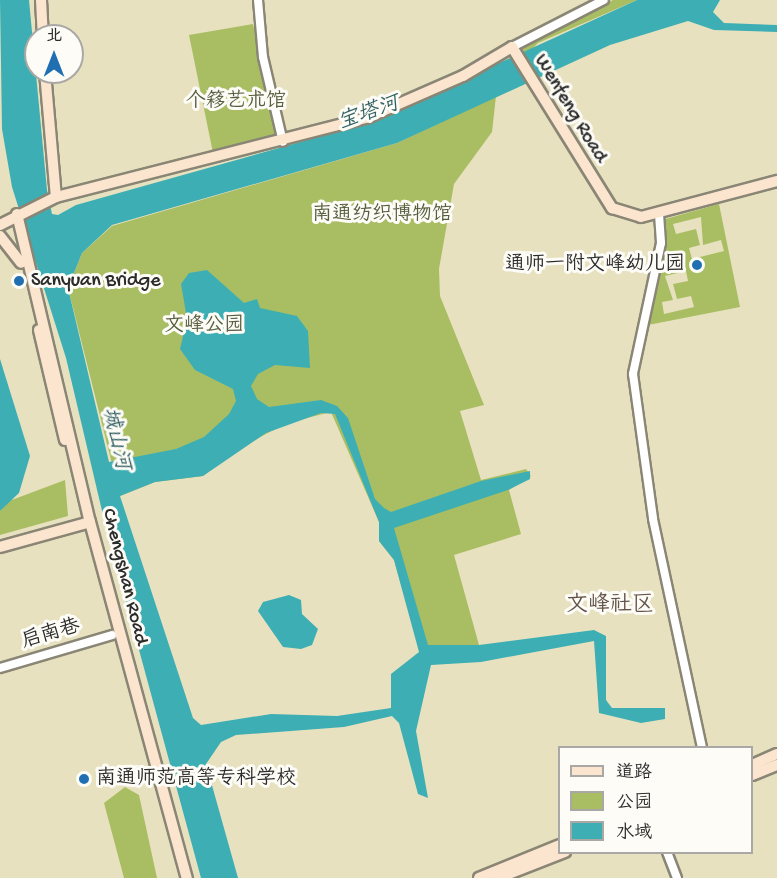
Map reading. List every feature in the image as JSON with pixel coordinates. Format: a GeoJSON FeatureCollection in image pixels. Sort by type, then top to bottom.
{"type":"FeatureCollection","features":[{"type":"Feature","properties":{"kind":"main road"},"geometry":{"type":"LineString","coordinates":[[40,0],[42,24]]}},
{"type":"Feature","properties":{"kind":"main road","name":"Wenfeng Road"},"geometry":{"type":"LineString","coordinates":[[53,198],[283,142],[398,105],[514,50],[603,198],[628,215],[659,214],[777,181]]}},
{"type":"Feature","properties":{"kind":"main road"},"geometry":{"type":"LineString","coordinates":[[0,225],[19,213],[53,198],[46,84]]}},
{"type":"Feature","properties":{"kind":"main road","name":"Chengshan Road"},"geometry":{"type":"LineString","coordinates":[[19,213],[112,635],[180,878]]}},
{"type":"Feature","properties":{"kind":"main road","name":"Chengshan Road"},"geometry":{"type":"LineString","coordinates":[[0,236],[19,256],[87,523],[187,878]]}},
{"type":"Feature","properties":{"kind":"main road"},"geometry":{"type":"LineString","coordinates":[[0,547],[87,523]]}},
{"type":"Feature","properties":{"kind":"main road"},"geometry":{"type":"LineString","coordinates":[[753,765],[777,754]]}},
{"type":"Feature","properties":{"kind":"main road"},"geometry":{"type":"LineString","coordinates":[[753,775],[777,765]]}},
{"type":"Feature","properties":{"kind":"main road"},"geometry":{"type":"LineString","coordinates":[[479,878],[558,846]]}},
{"type":"Feature","properties":{"kind":"main road"},"geometry":{"type":"LineString","coordinates":[[498,878],[560,854]]}},
{"type":"Feature","properties":{"kind":"street"},"geometry":{"type":"LineString","coordinates":[[258,0],[263,57],[283,142]]}},
{"type":"Feature","properties":{"kind":"street"},"geometry":{"type":"LineString","coordinates":[[514,50],[603,0]]}},
{"type":"Feature","properties":{"kind":"street"},"geometry":{"type":"LineString","coordinates":[[659,214],[661,243],[633,374],[653,519],[702,746]]}},
{"type":"Feature","properties":{"kind":"street","name":"启南巷"},"geometry":{"type":"LineString","coordinates":[[0,668],[112,635]]}},
{"type":"Feature","properties":{"kind":"street"},"geometry":{"type":"LineString","coordinates":[[668,854],[677,878]]}},
{"type":"Feature","properties":{"kind":"green space"},"geometry":{"type":"Polygon","coordinates":[[[613,0],[637,0],[538,43],[526,55],[522,48],[536,38],[613,0]]]}},
{"type":"Feature","properties":{"kind":"green space","name":"个簃艺术馆"},"geometry":{"type":"Polygon","coordinates":[[[253,24],[277,135],[274,141],[213,153],[189,35],[253,24]]]}},
{"type":"Feature","properties":{"kind":"green space","name":"文峰公园"},"geometry":{"type":"Polygon","coordinates":[[[496,96],[492,132],[454,184],[439,269],[440,296],[484,405],[460,411],[481,480],[526,469],[531,476],[509,490],[521,534],[454,555],[479,645],[420,652],[394,560],[379,541],[379,522],[331,412],[287,423],[237,449],[203,476],[155,482],[120,496],[68,288],[82,253],[112,226],[397,143],[496,96]]]}},
{"type":"Feature","properties":{"kind":"green space","name":"通师一附文峰幼儿园"},"geometry":{"type":"Polygon","coordinates":[[[719,204],[740,307],[648,325],[662,220],[719,204]],[[701,217],[673,224],[676,234],[696,229],[700,245],[689,248],[692,259],[724,251],[721,240],[703,245],[701,217]],[[686,271],[665,276],[673,300],[662,302],[664,314],[694,307],[691,296],[677,299],[673,284],[688,281],[686,271]]]}},
{"type":"Feature","properties":{"kind":"green space"},"geometry":{"type":"Polygon","coordinates":[[[65,480],[68,516],[0,535],[0,511],[9,501],[65,480]]]}},
{"type":"Feature","properties":{"kind":"green space"},"geometry":{"type":"Polygon","coordinates":[[[125,787],[139,795],[157,878],[124,878],[104,803],[125,787]]]}},
{"type":"Feature","properties":{"kind":"water"},"geometry":{"type":"Polygon","coordinates":[[[0,0],[29,0],[31,24],[24,24],[24,84],[37,84],[47,190],[52,214],[58,215],[76,205],[368,123],[637,0],[720,0],[713,12],[724,23],[777,25],[777,32],[714,30],[688,21],[610,45],[397,143],[112,225],[82,253],[68,288],[109,462],[176,449],[204,437],[229,414],[236,401],[233,389],[195,370],[180,349],[187,319],[181,284],[189,273],[207,270],[244,303],[257,299],[260,308],[297,316],[308,331],[310,368],[275,365],[258,374],[251,386],[257,399],[269,407],[321,400],[337,406],[348,418],[375,499],[384,508],[391,512],[481,481],[530,471],[530,479],[508,490],[394,528],[428,645],[479,645],[594,630],[606,636],[606,700],[612,708],[665,708],[665,719],[641,723],[599,713],[594,641],[481,662],[431,665],[416,731],[428,798],[418,794],[399,723],[392,716],[344,727],[236,735],[221,742],[206,764],[238,878],[201,878],[107,532],[66,358],[12,187],[2,129],[0,0]],[[321,413],[266,433],[203,476],[155,482],[120,496],[193,718],[201,725],[271,714],[337,716],[391,708],[391,674],[419,652],[394,560],[379,541],[379,522],[335,414],[321,413]]]}},
{"type":"Feature","properties":{"kind":"water"},"geometry":{"type":"Polygon","coordinates":[[[0,359],[30,456],[19,493],[0,511],[0,359]]]}},
{"type":"Feature","properties":{"kind":"water"},"geometry":{"type":"Polygon","coordinates":[[[289,595],[301,600],[302,614],[318,629],[312,645],[301,649],[283,647],[258,611],[263,602],[289,595]]]}},
{"type":"Feature","properties":{"kind":"place","name":"通师一附文峰幼儿园"},"geometry":{"type":"Point","coordinates":[697,265]}},
{"type":"Feature","properties":{"kind":"place","name":"Sanyuan Bridge"},"geometry":{"type":"Point","coordinates":[19,281]}},
{"type":"Feature","properties":{"kind":"place","name":"南通师范高等专科学校"},"geometry":{"type":"Point","coordinates":[84,779]}},
{"type":"Feature","properties":{"kind":"district","name":"文峰社区"},"geometry":{"type":"Point","coordinates":[610,607]}},
{"type":"Feature","properties":{"kind":"water label","name":"宝塔河"},"geometry":{"type":"Point","coordinates":[369,115]}},
{"type":"Feature","properties":{"kind":"water label","name":"城山河"},"geometry":{"type":"Point","coordinates":[114,439]}},
{"type":"Feature","properties":{"kind":"park label","name":"南通纺织博物馆"},"geometry":{"type":"Point","coordinates":[382,215]}}]}
